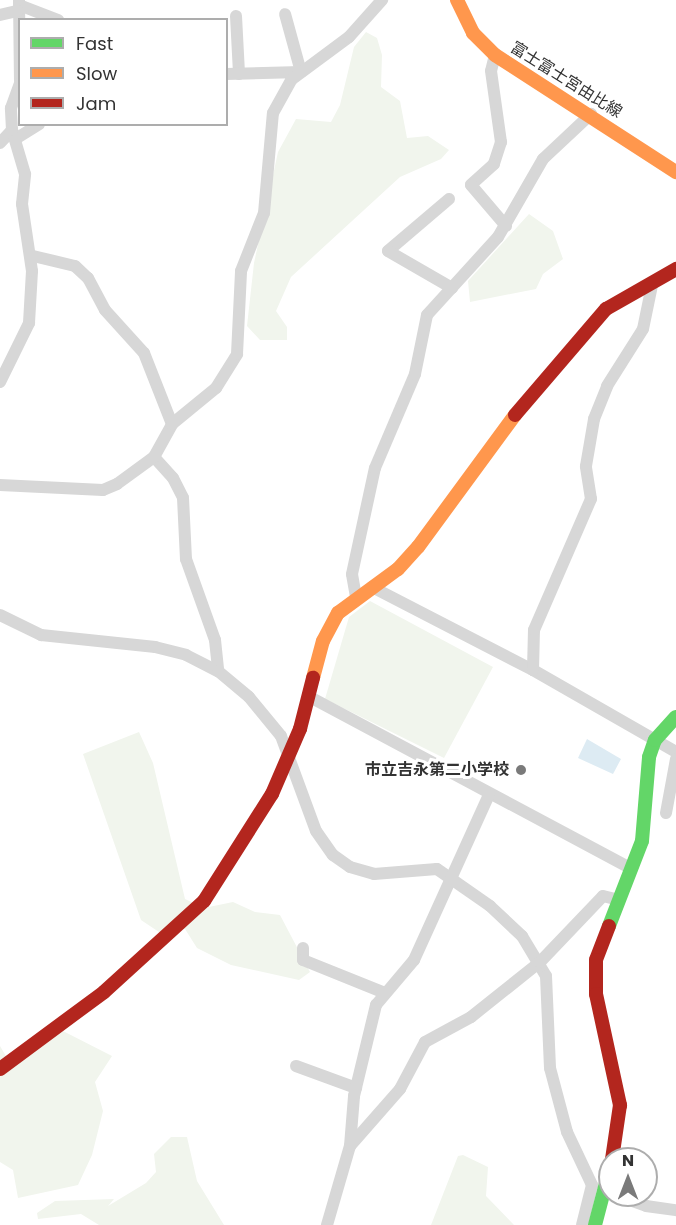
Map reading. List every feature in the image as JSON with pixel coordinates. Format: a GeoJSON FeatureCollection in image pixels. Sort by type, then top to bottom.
{"type":"FeatureCollection","features":[{"type":"Feature","properties":{"kind":"street"},"geometry":{"type":"LineString","coordinates":[[0,485],[103,490],[129,478],[154,457],[172,424],[216,388],[237,354],[241,271],[264,213],[270,123],[281,95],[301,72],[348,37],[382,0]]}},
{"type":"Feature","properties":{"kind":"street","name":"富士富士宮由比線"},"geometry":{"type":"LineString","coordinates":[[457,0],[473,33],[495,55],[591,114],[676,172]]}},
{"type":"Feature","properties":{"kind":"street"},"geometry":{"type":"LineString","coordinates":[[0,15],[19,5],[53,18]]}},
{"type":"Feature","properties":{"kind":"street"},"geometry":{"type":"LineString","coordinates":[[285,14],[301,72]]}},
{"type":"Feature","properties":{"kind":"street"},"geometry":{"type":"LineString","coordinates":[[236,16],[240,74]]}},
{"type":"Feature","properties":{"kind":"street"},"geometry":{"type":"LineString","coordinates":[[495,55],[490,71],[501,142],[494,164],[471,185],[506,226]]}},
{"type":"Feature","properties":{"kind":"street"},"geometry":{"type":"LineString","coordinates":[[228,74],[301,72]]}},
{"type":"Feature","properties":{"kind":"street"},"geometry":{"type":"LineString","coordinates":[[0,382],[29,323],[33,256],[25,238],[25,174],[14,134],[11,108],[18,87]]}},
{"type":"Feature","properties":{"kind":"street"},"geometry":{"type":"LineString","coordinates":[[356,597],[352,574],[375,468],[415,374],[427,315],[506,226],[543,159],[591,114]]}},
{"type":"Feature","properties":{"kind":"street"},"geometry":{"type":"LineString","coordinates":[[0,143],[34,126]]}},
{"type":"Feature","properties":{"kind":"street"},"geometry":{"type":"LineString","coordinates":[[449,199],[388,251],[452,288]]}},
{"type":"Feature","properties":{"kind":"street"},"geometry":{"type":"LineString","coordinates":[[33,256],[75,266],[88,279],[105,310],[144,353],[172,424]]}},
{"type":"Feature","properties":{"kind":"street"},"geometry":{"type":"LineString","coordinates":[[0,1070],[104,992],[204,901],[226,874],[290,756],[333,619],[356,597],[372,587],[418,548],[538,383],[606,309],[652,285],[676,269]]}},
{"type":"Feature","properties":{"kind":"street"},"geometry":{"type":"LineString","coordinates":[[533,670],[534,630],[591,499],[585,466],[594,419],[607,386],[643,329],[652,285]]}},
{"type":"Feature","properties":{"kind":"street"},"geometry":{"type":"LineString","coordinates":[[154,457],[173,478],[183,498],[186,559],[215,640],[218,671]]}},
{"type":"Feature","properties":{"kind":"street"},"geometry":{"type":"LineString","coordinates":[[372,587],[533,670],[676,752]]}},
{"type":"Feature","properties":{"kind":"street"},"geometry":{"type":"LineString","coordinates":[[0,615],[41,635],[164,649],[218,671],[271,719],[290,756],[316,831],[340,861],[374,874],[424,868],[453,878],[522,936],[540,962],[546,976],[550,1068],[567,1132],[592,1185],[582,1225]]}},
{"type":"Feature","properties":{"kind":"street"},"geometry":{"type":"LineString","coordinates":[[308,696],[489,795],[632,869]]}},
{"type":"Feature","properties":{"kind":"street"},"geometry":{"type":"LineString","coordinates":[[614,1147],[620,1105],[595,975],[600,942],[642,841],[646,774],[655,740],[676,717]]}},
{"type":"Feature","properties":{"kind":"street"},"geometry":{"type":"LineString","coordinates":[[666,813],[676,759]]}},
{"type":"Feature","properties":{"kind":"street"},"geometry":{"type":"LineString","coordinates":[[327,1225],[350,1146],[356,1088],[376,1005],[414,960],[489,795]]}},
{"type":"Feature","properties":{"kind":"street"},"geometry":{"type":"LineString","coordinates":[[350,1146],[400,1089],[425,1042],[471,1017],[540,962],[603,896],[619,900]]}},
{"type":"Feature","properties":{"kind":"street"},"geometry":{"type":"LineString","coordinates":[[303,948],[303,960],[385,993]]}},
{"type":"Feature","properties":{"kind":"street"},"geometry":{"type":"LineString","coordinates":[[296,1066],[356,1088]]}},
{"type":"Feature","properties":{"kind":"street"},"geometry":{"type":"LineString","coordinates":[[595,1225],[603,1207]]}},
{"type":"Feature","properties":{"kind":"street"},"geometry":{"type":"LineString","coordinates":[[654,1207],[676,1210]]}},
{"type":"Feature","properties":{"kind":"shaded area"},"geometry":{"type":"Polygon","coordinates":[[[366,32],[377,38],[382,55],[381,87],[400,101],[407,138],[428,136],[449,150],[441,159],[400,177],[291,277],[276,311],[287,327],[287,340],[260,340],[247,326],[254,263],[278,152],[296,119],[331,122],[340,105],[354,47],[366,32]]]}},
{"type":"Feature","properties":{"kind":"shaded area"},"geometry":{"type":"Polygon","coordinates":[[[529,214],[553,231],[563,259],[543,274],[536,289],[470,302],[468,281],[529,214]]]}},
{"type":"Feature","properties":{"kind":"shaded area"},"geometry":{"type":"Polygon","coordinates":[[[370,601],[493,667],[444,758],[325,699],[349,617],[370,601]]]}},
{"type":"Feature","properties":{"kind":"shaded area"},"geometry":{"type":"Polygon","coordinates":[[[139,732],[153,763],[185,899],[204,908],[233,902],[255,912],[280,915],[310,972],[299,980],[231,965],[197,948],[185,929],[159,932],[141,920],[83,754],[139,732]]]}},
{"type":"Feature","properties":{"kind":"shaded area"},"geometry":{"type":"Polygon","coordinates":[[[587,739],[621,759],[613,774],[578,758],[587,739]]]}},
{"type":"Feature","properties":{"kind":"shaded area"},"geometry":{"type":"Polygon","coordinates":[[[61,1030],[112,1056],[95,1082],[103,1111],[92,1155],[78,1185],[18,1198],[13,1170],[0,1162],[0,1046],[10,1063],[61,1030]]]}},
{"type":"Feature","properties":{"kind":"shaded area"},"geometry":{"type":"Polygon","coordinates":[[[171,1137],[187,1137],[197,1181],[224,1225],[99,1225],[81,1214],[38,1219],[37,1213],[55,1201],[114,1199],[108,1206],[146,1183],[156,1172],[154,1154],[171,1137]]]}},
{"type":"Feature","properties":{"kind":"shaded area"},"geometry":{"type":"Polygon","coordinates":[[[463,1155],[488,1167],[486,1196],[514,1225],[431,1225],[458,1156],[463,1155]]]}},
{"type":"Feature","properties":{"kind":"traffic: fast"},"geometry":{"type":"LineString","coordinates":[[609,926],[642,841],[649,757],[655,740],[676,717]]}},
{"type":"Feature","properties":{"kind":"traffic: fast"},"geometry":{"type":"LineString","coordinates":[[595,1225],[600,1207]]}},
{"type":"Feature","properties":{"kind":"traffic: slow"},"geometry":{"type":"LineString","coordinates":[[457,0],[473,33],[495,55],[676,172]]}},
{"type":"Feature","properties":{"kind":"traffic: slow"},"geometry":{"type":"LineString","coordinates":[[313,678],[323,641],[338,613],[398,569],[418,547],[515,415]]}},
{"type":"Feature","properties":{"kind":"traffic: jam"},"geometry":{"type":"LineString","coordinates":[[515,415],[606,309],[676,269]]}},
{"type":"Feature","properties":{"kind":"traffic: jam"},"geometry":{"type":"LineString","coordinates":[[0,1069],[104,992],[204,901],[272,794],[300,729],[313,678]]}},
{"type":"Feature","properties":{"kind":"traffic: jam"},"geometry":{"type":"LineString","coordinates":[[609,926],[596,960],[596,994],[620,1105],[614,1147]]}},
{"type":"Feature","properties":{"kind":"place","name":"市立吉永第二小学校"},"geometry":{"type":"Point","coordinates":[521,770]}}]}
